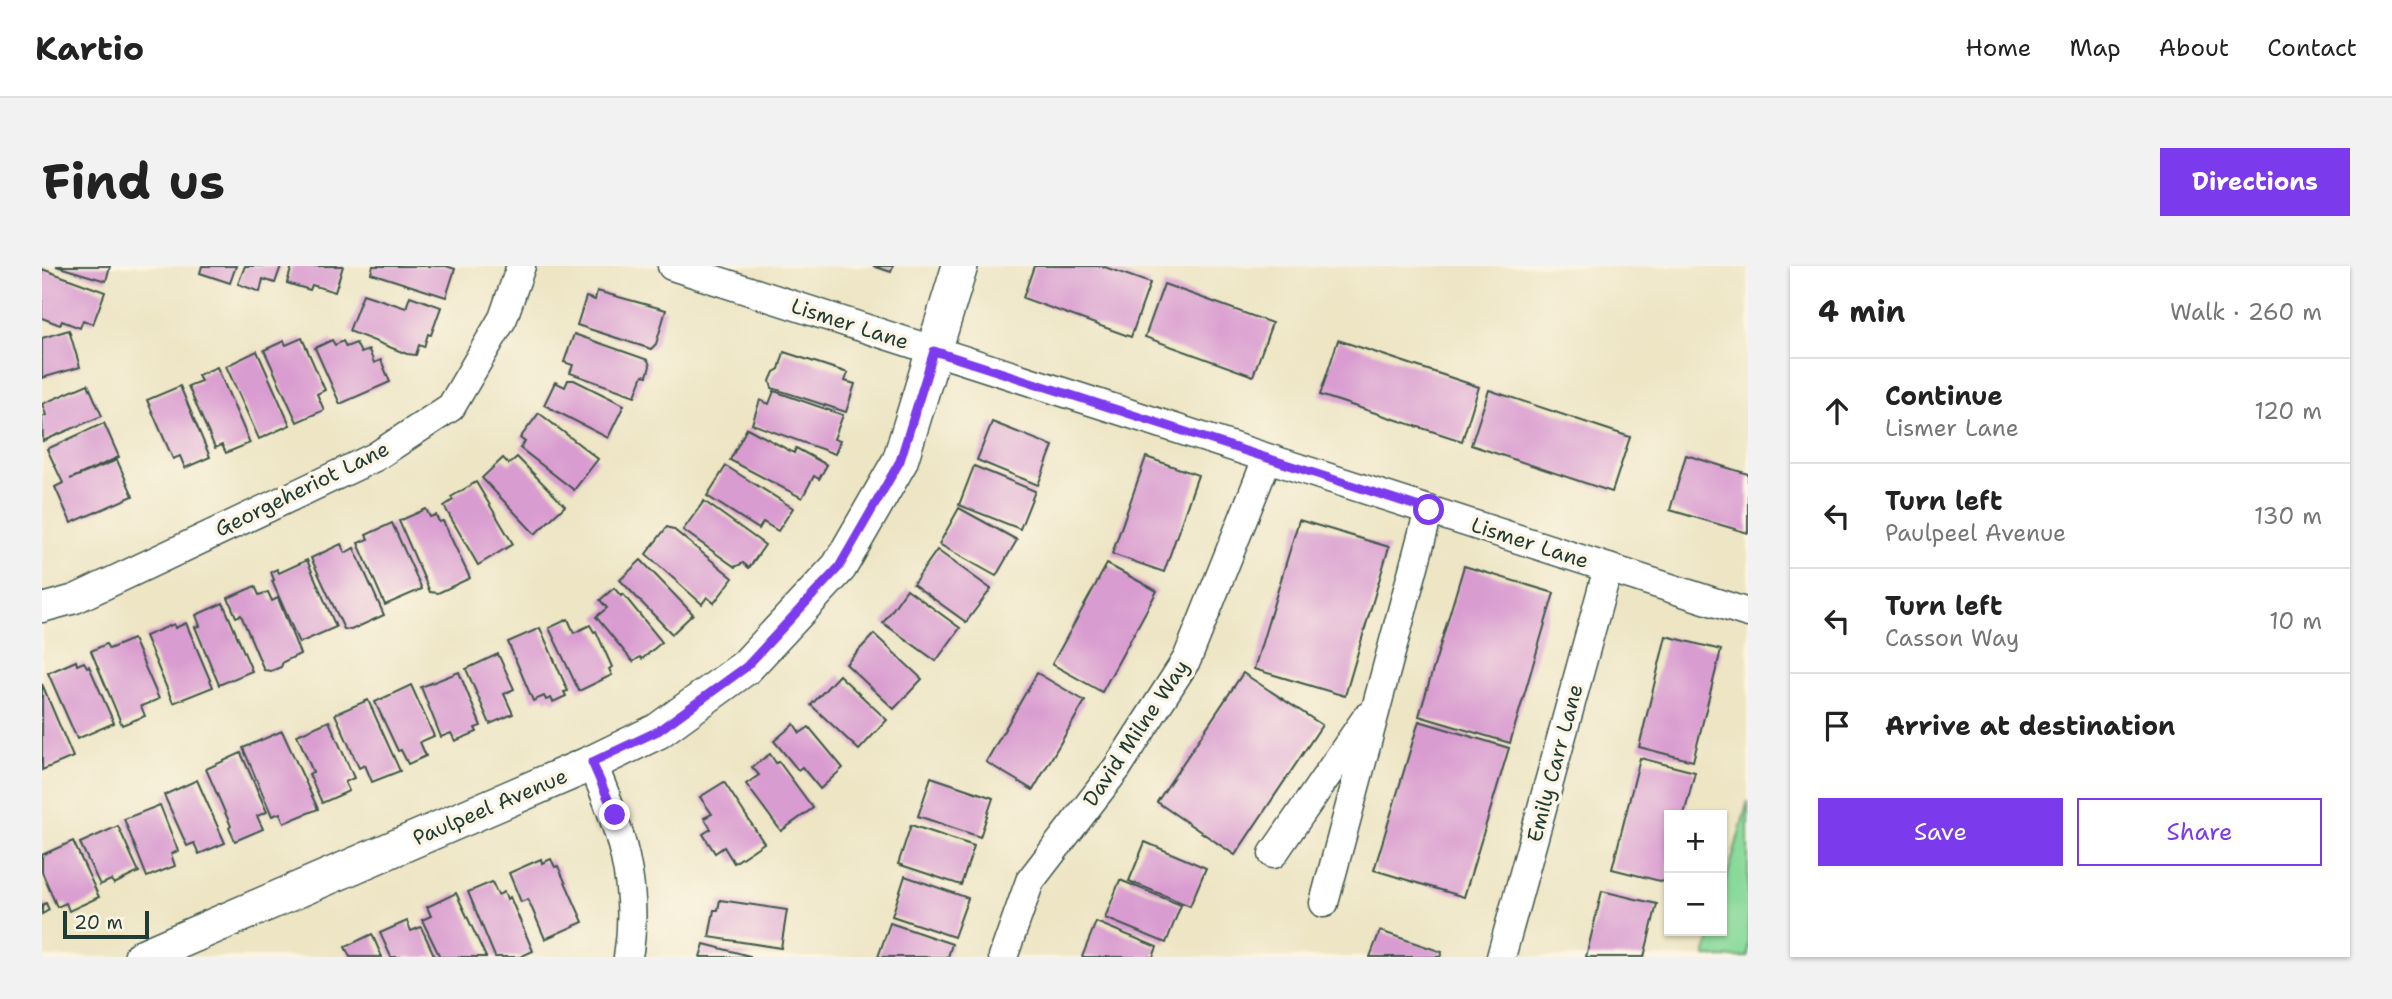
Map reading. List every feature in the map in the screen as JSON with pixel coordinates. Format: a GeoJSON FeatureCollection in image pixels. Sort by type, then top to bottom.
{"type":"FeatureCollection","features":[{"type":"Feature","properties":{"kind":"street","name":"Georgeheriot Lane"},"geometry":{"type":"LineString","coordinates":[[42,608],[75,598],[375,457],[451,407],[503,318],[521,266]]}},
{"type":"Feature","properties":{"kind":"street","name":"Lismer Lane"},"geometry":{"type":"LineString","coordinates":[[672,266],[1748,613]]}},
{"type":"Feature","properties":{"kind":"street","name":"Paulpeel Avenue"},"geometry":{"type":"LineString","coordinates":[[142,957],[658,731],[746,667],[839,567],[900,461],[960,266]]}},
{"type":"Feature","properties":{"kind":"street","name":"David Milne Way"},"geometry":{"type":"LineString","coordinates":[[1003,957],[1030,881],[1117,768],[1187,659],[1267,459]]}},
{"type":"Feature","properties":{"kind":"street"},"geometry":{"type":"LineString","coordinates":[[1324,903],[1429,510]]}},
{"type":"Feature","properties":{"kind":"street","name":"Emily Carr Lane"},"geometry":{"type":"LineString","coordinates":[[1501,957],[1608,568]]}},
{"type":"Feature","properties":{"kind":"street"},"geometry":{"type":"LineString","coordinates":[[1273,854],[1378,701]]}},
{"type":"Feature","properties":{"kind":"street"},"geometry":{"type":"LineString","coordinates":[[592,762],[615,815],[626,858],[633,927],[628,957]]}},
{"type":"Feature","properties":{"kind":"green space"},"geometry":{"type":"Polygon","coordinates":[[[1748,801],[1748,957],[1705,957],[1711,936],[1727,936],[1727,878],[1748,801]]]}},
{"type":"Feature","properties":{"kind":"building"},"geometry":{"type":"Polygon","coordinates":[[[56,266],[110,266],[106,281],[56,266]]]}},
{"type":"Feature","properties":{"kind":"building"},"geometry":{"type":"Polygon","coordinates":[[[202,266],[236,266],[230,283],[200,273],[202,266]]]}},
{"type":"Feature","properties":{"kind":"building"},"geometry":{"type":"Polygon","coordinates":[[[245,266],[281,266],[275,283],[263,279],[260,292],[238,284],[245,266]]]}},
{"type":"Feature","properties":{"kind":"building"},"geometry":{"type":"Polygon","coordinates":[[[292,266],[343,266],[335,292],[312,285],[310,290],[287,283],[292,266]]]}},
{"type":"Feature","properties":{"kind":"building"},"geometry":{"type":"Polygon","coordinates":[[[373,266],[446,266],[455,269],[446,297],[371,273],[373,266]]]}},
{"type":"Feature","properties":{"kind":"building"},"geometry":{"type":"Polygon","coordinates":[[[873,266],[893,266],[891,272],[873,266]]]}},
{"type":"Feature","properties":{"kind":"building"},"geometry":{"type":"Polygon","coordinates":[[[1034,266],[1102,266],[1150,283],[1131,337],[1023,298],[1034,266]]]}},
{"type":"Feature","properties":{"kind":"building"},"geometry":{"type":"Polygon","coordinates":[[[42,269],[105,292],[93,324],[83,320],[80,328],[62,321],[60,325],[42,318],[42,269]]]}},
{"type":"Feature","properties":{"kind":"building"},"geometry":{"type":"Polygon","coordinates":[[[1164,284],[1272,323],[1253,376],[1145,337],[1164,284]]]}},
{"type":"Feature","properties":{"kind":"building"},"geometry":{"type":"Polygon","coordinates":[[[597,291],[666,310],[656,344],[651,349],[577,325],[586,297],[595,300],[597,291]]]}},
{"type":"Feature","properties":{"kind":"building"},"geometry":{"type":"Polygon","coordinates":[[[363,294],[406,308],[410,296],[441,307],[431,335],[428,334],[424,347],[419,345],[416,355],[349,331],[363,294]]]}},
{"type":"Feature","properties":{"kind":"building"},"geometry":{"type":"Polygon","coordinates":[[[69,330],[80,367],[42,378],[42,338],[69,330]]]}},
{"type":"Feature","properties":{"kind":"building"},"geometry":{"type":"Polygon","coordinates":[[[574,334],[648,360],[650,366],[647,376],[643,375],[635,396],[570,373],[573,365],[564,362],[574,334]]]}},
{"type":"Feature","properties":{"kind":"building"},"geometry":{"type":"Polygon","coordinates":[[[302,338],[325,390],[317,394],[324,410],[297,422],[264,350],[284,341],[286,345],[302,338]]]}},
{"type":"Feature","properties":{"kind":"building"},"geometry":{"type":"Polygon","coordinates":[[[332,340],[335,345],[343,341],[346,347],[356,343],[361,353],[369,350],[374,363],[381,360],[390,382],[340,404],[315,348],[332,340]]]}},
{"type":"Feature","properties":{"kind":"building"},"geometry":{"type":"Polygon","coordinates":[[[1338,340],[1479,387],[1462,441],[1320,395],[1338,340]]]}},
{"type":"Feature","properties":{"kind":"building"},"geometry":{"type":"Polygon","coordinates":[[[257,351],[290,425],[259,439],[226,366],[257,351]]]}},
{"type":"Feature","properties":{"kind":"building"},"geometry":{"type":"Polygon","coordinates":[[[784,352],[848,373],[845,381],[855,384],[846,412],[772,388],[770,381],[774,372],[779,369],[784,352]]]}},
{"type":"Feature","properties":{"kind":"building"},"geometry":{"type":"Polygon","coordinates":[[[217,367],[250,443],[226,453],[222,445],[215,448],[188,386],[201,381],[198,375],[217,367]]]}},
{"type":"Feature","properties":{"kind":"building"},"geometry":{"type":"Polygon","coordinates":[[[568,380],[574,380],[624,405],[608,438],[544,405],[555,382],[565,387],[568,380]]]}},
{"type":"Feature","properties":{"kind":"building"},"geometry":{"type":"Polygon","coordinates":[[[88,384],[102,416],[43,441],[42,417],[46,415],[42,404],[88,384]]]}},
{"type":"Feature","properties":{"kind":"building"},"geometry":{"type":"Polygon","coordinates":[[[180,386],[210,457],[185,468],[180,456],[173,459],[147,400],[180,386]]]}},
{"type":"Feature","properties":{"kind":"building"},"geometry":{"type":"Polygon","coordinates":[[[1489,390],[1630,437],[1612,492],[1471,445],[1489,390]]]}},
{"type":"Feature","properties":{"kind":"building"},"geometry":{"type":"Polygon","coordinates":[[[774,391],[843,415],[834,439],[840,441],[835,454],[752,424],[760,400],[769,404],[774,391]]]}},
{"type":"Feature","properties":{"kind":"building"},"geometry":{"type":"Polygon","coordinates":[[[539,413],[598,459],[574,490],[520,448],[525,442],[520,438],[539,413]]]}},
{"type":"Feature","properties":{"kind":"building"},"geometry":{"type":"Polygon","coordinates":[[[992,422],[1053,446],[1038,485],[977,460],[992,422]]]}},
{"type":"Feature","properties":{"kind":"building"},"geometry":{"type":"Polygon","coordinates":[[[104,423],[119,457],[70,479],[117,460],[133,496],[71,523],[55,487],[63,483],[47,449],[104,423]]]}},
{"type":"Feature","properties":{"kind":"building"},"geometry":{"type":"Polygon","coordinates":[[[747,428],[794,453],[796,448],[827,465],[819,479],[814,476],[802,498],[730,460],[747,428]]]}},
{"type":"Feature","properties":{"kind":"building"},"geometry":{"type":"Polygon","coordinates":[[[1686,455],[1748,474],[1748,533],[1670,510],[1686,455]]]}},
{"type":"Feature","properties":{"kind":"building"},"geometry":{"type":"Polygon","coordinates":[[[517,457],[565,506],[535,534],[482,478],[503,458],[509,464],[517,457]]]}},
{"type":"Feature","properties":{"kind":"building"},"geometry":{"type":"Polygon","coordinates":[[[1146,457],[1198,475],[1164,572],[1112,554],[1146,457]]]}},
{"type":"Feature","properties":{"kind":"building"},"geometry":{"type":"Polygon","coordinates":[[[726,466],[793,508],[778,531],[763,522],[759,529],[707,496],[726,466]]]}},
{"type":"Feature","properties":{"kind":"building"},"geometry":{"type":"Polygon","coordinates":[[[974,466],[1035,491],[1020,529],[959,505],[974,466]]]}},
{"type":"Feature","properties":{"kind":"building"},"geometry":{"type":"Polygon","coordinates":[[[476,482],[513,544],[478,565],[444,506],[453,500],[451,497],[476,482]]]}},
{"type":"Feature","properties":{"kind":"building"},"geometry":{"type":"Polygon","coordinates":[[[704,501],[765,545],[749,568],[743,563],[735,567],[683,530],[704,501]]]}},
{"type":"Feature","properties":{"kind":"building"},"geometry":{"type":"Polygon","coordinates":[[[959,508],[1017,540],[996,576],[939,544],[959,508]]]}},
{"type":"Feature","properties":{"kind":"building"},"geometry":{"type":"Polygon","coordinates":[[[426,509],[430,517],[436,515],[439,522],[443,521],[470,578],[438,593],[430,592],[399,521],[426,509]]]}},
{"type":"Feature","properties":{"kind":"building"},"geometry":{"type":"Polygon","coordinates":[[[1299,520],[1389,547],[1345,696],[1254,669],[1299,520]]]}},
{"type":"Feature","properties":{"kind":"building"},"geometry":{"type":"Polygon","coordinates":[[[392,523],[422,589],[385,605],[358,543],[368,539],[366,535],[392,523]]]}},
{"type":"Feature","properties":{"kind":"building"},"geometry":{"type":"Polygon","coordinates":[[[667,527],[733,578],[714,603],[707,597],[702,604],[646,554],[667,527]]]}},
{"type":"Feature","properties":{"kind":"building"},"geometry":{"type":"Polygon","coordinates":[[[341,544],[345,553],[354,548],[384,615],[351,630],[344,629],[311,558],[341,544]]]}},
{"type":"Feature","properties":{"kind":"building"},"geometry":{"type":"Polygon","coordinates":[[[937,550],[991,589],[966,622],[913,584],[937,550]]]}},
{"type":"Feature","properties":{"kind":"building"},"geometry":{"type":"Polygon","coordinates":[[[307,560],[336,627],[299,643],[272,581],[271,572],[277,569],[279,573],[307,560]]]}},
{"type":"Feature","properties":{"kind":"building"},"geometry":{"type":"Polygon","coordinates":[[[641,560],[693,614],[672,634],[620,580],[641,560]]]}},
{"type":"Feature","properties":{"kind":"building"},"geometry":{"type":"Polygon","coordinates":[[[1107,564],[1157,591],[1102,692],[1052,664],[1107,564]]]}},
{"type":"Feature","properties":{"kind":"building"},"geometry":{"type":"Polygon","coordinates":[[[1464,566],[1554,593],[1510,743],[1419,716],[1464,566]]]}},
{"type":"Feature","properties":{"kind":"building"},"geometry":{"type":"Polygon","coordinates":[[[255,586],[259,595],[268,592],[272,601],[278,598],[300,654],[271,671],[264,670],[241,615],[236,617],[228,598],[255,586]]]}},
{"type":"Feature","properties":{"kind":"building"},"geometry":{"type":"Polygon","coordinates":[[[614,588],[621,596],[623,594],[662,642],[642,659],[640,657],[633,662],[596,617],[607,608],[600,600],[614,588]]]}},
{"type":"Feature","properties":{"kind":"building"},"geometry":{"type":"Polygon","coordinates":[[[907,589],[960,628],[936,661],[883,623],[907,589]]]}},
{"type":"Feature","properties":{"kind":"building"},"geometry":{"type":"Polygon","coordinates":[[[223,603],[252,671],[219,685],[195,627],[200,626],[196,615],[223,603]]]}},
{"type":"Feature","properties":{"kind":"building"},"geometry":{"type":"Polygon","coordinates":[[[568,619],[574,633],[590,625],[594,632],[596,631],[612,667],[609,669],[612,675],[579,691],[549,628],[568,619]]]}},
{"type":"Feature","properties":{"kind":"building"},"geometry":{"type":"Polygon","coordinates":[[[186,623],[213,687],[173,703],[145,636],[174,624],[175,628],[186,623]]]}},
{"type":"Feature","properties":{"kind":"building"},"geometry":{"type":"Polygon","coordinates":[[[540,628],[568,691],[564,692],[566,696],[553,702],[551,698],[546,700],[544,696],[533,701],[508,642],[540,628]]]}},
{"type":"Feature","properties":{"kind":"building"},"geometry":{"type":"Polygon","coordinates":[[[874,634],[922,679],[894,709],[846,664],[874,634]]]}},
{"type":"Feature","properties":{"kind":"building"},"geometry":{"type":"Polygon","coordinates":[[[1666,636],[1721,650],[1693,761],[1639,747],[1666,636]]]}},
{"type":"Feature","properties":{"kind":"building"},"geometry":{"type":"Polygon","coordinates":[[[133,639],[159,699],[141,706],[145,716],[122,725],[91,651],[106,644],[109,649],[133,639]]]}},
{"type":"Feature","properties":{"kind":"building"},"geometry":{"type":"Polygon","coordinates":[[[498,654],[514,689],[504,694],[513,714],[490,724],[466,669],[498,654]]]}},
{"type":"Feature","properties":{"kind":"building"},"geometry":{"type":"Polygon","coordinates":[[[76,661],[77,665],[84,662],[89,666],[114,723],[77,739],[48,673],[76,661]]]}},
{"type":"Feature","properties":{"kind":"building"},"geometry":{"type":"Polygon","coordinates":[[[459,672],[481,726],[475,728],[477,732],[455,741],[451,733],[441,737],[421,687],[459,672]]]}},
{"type":"Feature","properties":{"kind":"building"},"geometry":{"type":"Polygon","coordinates":[[[1037,673],[1085,701],[1033,790],[986,762],[1037,673]]]}},
{"type":"Feature","properties":{"kind":"building"},"geometry":{"type":"Polygon","coordinates":[[[1243,673],[1322,725],[1235,855],[1157,802],[1243,673]]]}},
{"type":"Feature","properties":{"kind":"building"},"geometry":{"type":"Polygon","coordinates":[[[839,675],[887,720],[859,750],[811,705],[839,675]]]}},
{"type":"Feature","properties":{"kind":"building"},"geometry":{"type":"Polygon","coordinates":[[[42,684],[73,757],[42,770],[42,684]]]}},
{"type":"Feature","properties":{"kind":"building"},"geometry":{"type":"Polygon","coordinates":[[[411,685],[434,736],[420,742],[426,756],[408,764],[401,750],[398,751],[375,702],[411,685]]]}},
{"type":"Feature","properties":{"kind":"building"},"geometry":{"type":"Polygon","coordinates":[[[368,700],[400,771],[372,782],[365,765],[359,768],[335,714],[368,700]]]}},
{"type":"Feature","properties":{"kind":"building"},"geometry":{"type":"Polygon","coordinates":[[[329,721],[354,778],[345,782],[349,791],[322,803],[309,774],[313,772],[297,735],[329,721]]]}},
{"type":"Feature","properties":{"kind":"building"},"geometry":{"type":"Polygon","coordinates":[[[1419,721],[1509,748],[1464,897],[1374,870],[1419,721]]]}},
{"type":"Feature","properties":{"kind":"building"},"geometry":{"type":"Polygon","coordinates":[[[794,724],[800,733],[809,727],[843,768],[820,789],[802,767],[798,770],[774,741],[794,724]]]}},
{"type":"Feature","properties":{"kind":"building"},"geometry":{"type":"Polygon","coordinates":[[[282,731],[318,809],[284,823],[280,813],[272,816],[243,748],[282,731]]]}},
{"type":"Feature","properties":{"kind":"building"},"geometry":{"type":"Polygon","coordinates":[[[241,753],[267,812],[257,816],[263,829],[235,841],[206,769],[241,753]]]}},
{"type":"Feature","properties":{"kind":"building"},"geometry":{"type":"Polygon","coordinates":[[[770,754],[813,808],[781,831],[746,784],[759,775],[752,767],[770,754]]]}},
{"type":"Feature","properties":{"kind":"building"},"geometry":{"type":"Polygon","coordinates":[[[1640,758],[1695,772],[1685,810],[1664,810],[1664,882],[1612,869],[1640,758]]]}},
{"type":"Feature","properties":{"kind":"building"},"geometry":{"type":"Polygon","coordinates":[[[931,777],[993,798],[980,837],[918,816],[931,777]]]}},
{"type":"Feature","properties":{"kind":"building"},"geometry":{"type":"Polygon","coordinates":[[[197,780],[225,843],[199,854],[194,843],[187,846],[164,795],[197,780]]]}},
{"type":"Feature","properties":{"kind":"building"},"geometry":{"type":"Polygon","coordinates":[[[724,782],[764,843],[734,863],[724,847],[715,853],[703,834],[711,829],[704,818],[712,814],[700,797],[724,782]]]}},
{"type":"Feature","properties":{"kind":"building"},"geometry":{"type":"Polygon","coordinates":[[[160,805],[178,851],[171,854],[175,866],[147,877],[124,819],[160,805]]]}},
{"type":"Feature","properties":{"kind":"building"},"geometry":{"type":"Polygon","coordinates":[[[911,825],[974,846],[961,885],[898,864],[911,825]]]}},
{"type":"Feature","properties":{"kind":"building"},"geometry":{"type":"Polygon","coordinates":[[[118,826],[139,872],[114,884],[111,880],[100,885],[80,843],[118,826]]]}},
{"type":"Feature","properties":{"kind":"building"},"geometry":{"type":"Polygon","coordinates":[[[73,841],[99,897],[69,911],[66,903],[57,907],[42,872],[42,855],[73,841]]]}},
{"type":"Feature","properties":{"kind":"building"},"geometry":{"type":"Polygon","coordinates":[[[1145,842],[1206,868],[1190,906],[1129,881],[1145,842]]]}},
{"type":"Feature","properties":{"kind":"building"},"geometry":{"type":"Polygon","coordinates":[[[541,859],[542,863],[551,859],[555,867],[558,866],[583,922],[545,939],[528,899],[521,902],[509,873],[541,859]]]}},
{"type":"Feature","properties":{"kind":"building"},"geometry":{"type":"Polygon","coordinates":[[[905,876],[968,898],[954,937],[892,916],[905,876]]]}},
{"type":"Feature","properties":{"kind":"building"},"geometry":{"type":"Polygon","coordinates":[[[1120,880],[1181,905],[1166,943],[1105,918],[1120,880]]]}},
{"type":"Feature","properties":{"kind":"building"},"geometry":{"type":"Polygon","coordinates":[[[492,882],[498,895],[504,892],[507,899],[510,897],[533,951],[520,957],[495,957],[468,892],[492,882]]]}},
{"type":"Feature","properties":{"kind":"building"},"geometry":{"type":"Polygon","coordinates":[[[1602,891],[1657,904],[1644,957],[1586,957],[1602,891]]]}},
{"type":"Feature","properties":{"kind":"building"},"geometry":{"type":"Polygon","coordinates":[[[456,893],[486,957],[440,957],[422,920],[431,916],[427,907],[456,893]]]}},
{"type":"Feature","properties":{"kind":"building"},"geometry":{"type":"Polygon","coordinates":[[[720,900],[787,910],[781,948],[709,937],[714,910],[718,910],[720,900]]]}},
{"type":"Feature","properties":{"kind":"building"},"geometry":{"type":"Polygon","coordinates":[[[46,903],[49,910],[42,914],[42,905],[46,903]]]}},
{"type":"Feature","properties":{"kind":"building"},"geometry":{"type":"Polygon","coordinates":[[[407,921],[411,931],[421,927],[435,957],[391,957],[380,933],[407,921]]]}},
{"type":"Feature","properties":{"kind":"building"},"geometry":{"type":"Polygon","coordinates":[[[1096,922],[1157,947],[1153,957],[1082,957],[1096,922]]]}},
{"type":"Feature","properties":{"kind":"building"},"geometry":{"type":"Polygon","coordinates":[[[890,923],[952,944],[948,957],[878,957],[890,923]]]}},
{"type":"Feature","properties":{"kind":"building"},"geometry":{"type":"Polygon","coordinates":[[[1380,931],[1442,952],[1440,957],[1370,957],[1380,931]]]}},
{"type":"Feature","properties":{"kind":"building"},"geometry":{"type":"Polygon","coordinates":[[[372,934],[382,957],[350,957],[345,947],[372,934]]]}},
{"type":"Feature","properties":{"kind":"building"},"geometry":{"type":"Polygon","coordinates":[[[704,944],[750,956],[750,957],[700,957],[704,944]]]}},
{"type":"Feature","properties":{"kind":"route"},"geometry":{"type":"LineString","coordinates":[[615,815],[592,762],[658,731],[746,667],[839,567],[900,461],[934,351],[1429,510]]}}]}
